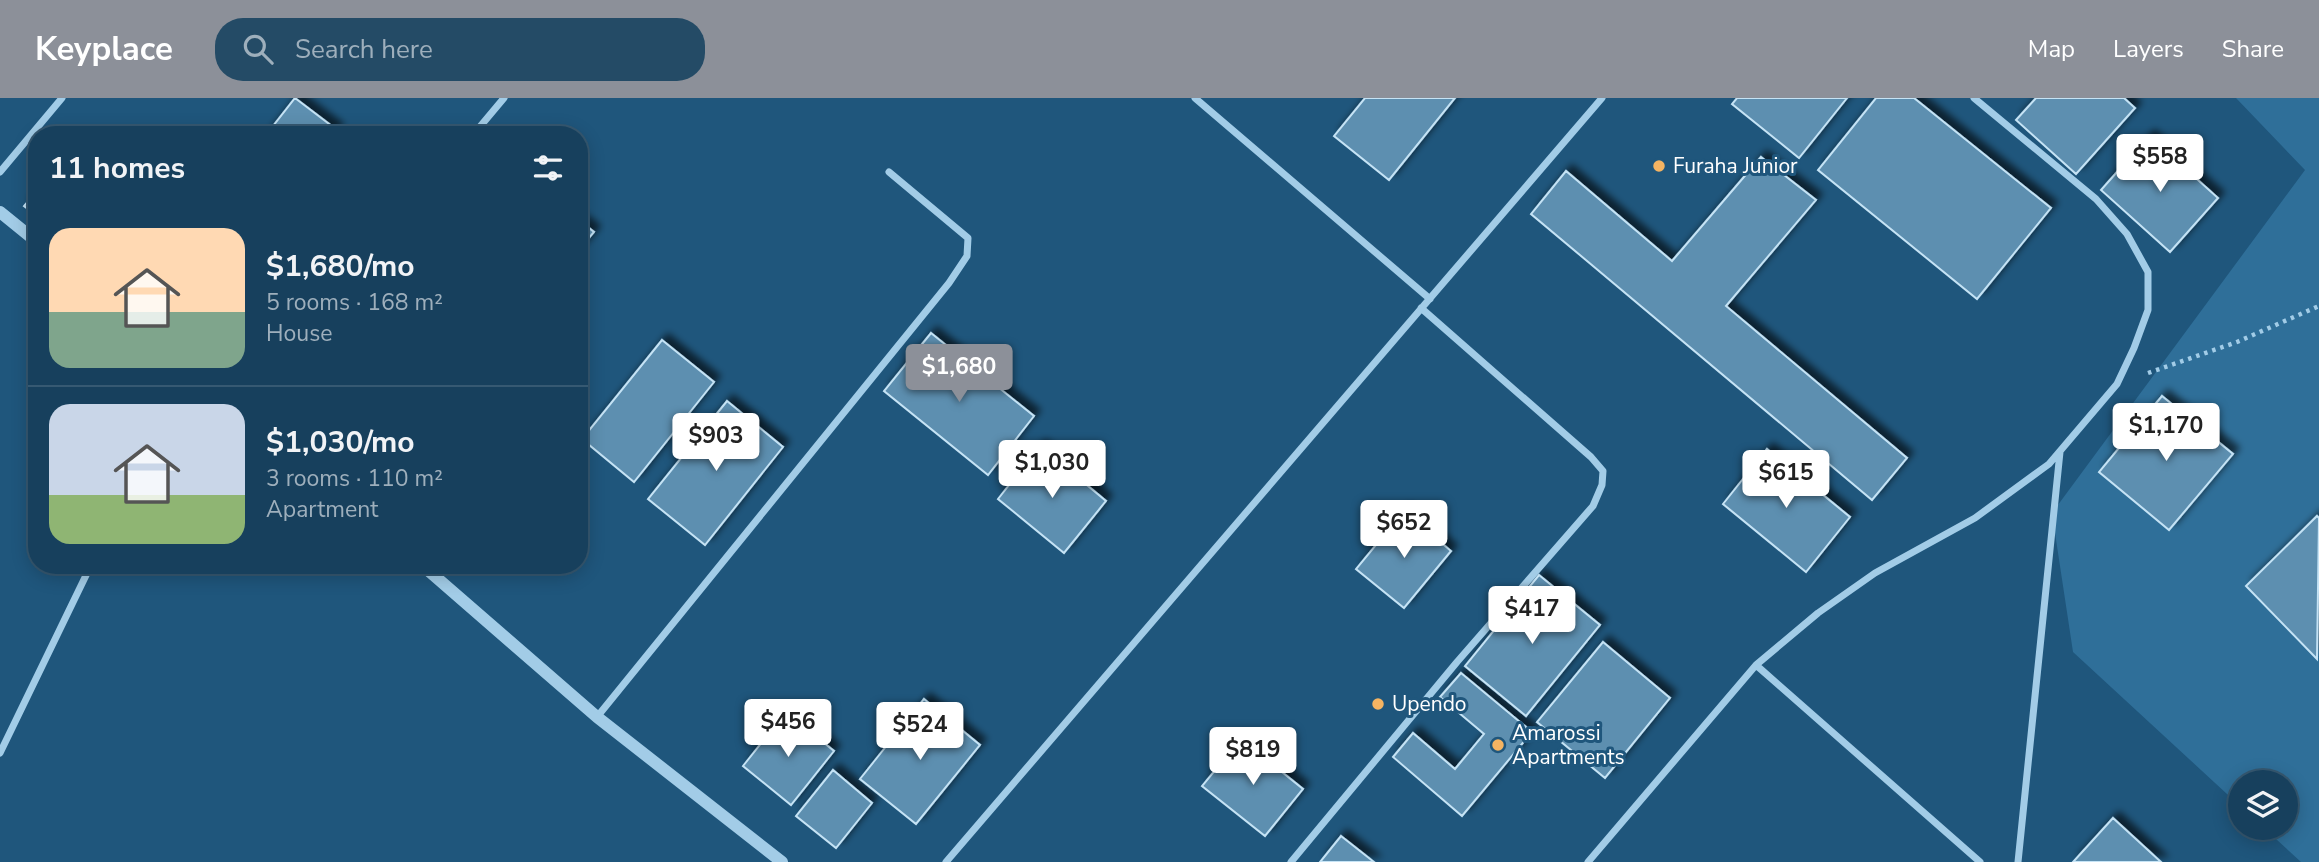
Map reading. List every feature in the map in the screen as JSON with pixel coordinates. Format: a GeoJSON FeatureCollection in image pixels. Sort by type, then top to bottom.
{"type":"FeatureCollection","features":[{"type":"Feature","properties":{"kind":"street"},"geometry":{"type":"LineString","coordinates":[[39,126],[62,98]]}},
{"type":"Feature","properties":{"kind":"street"},"geometry":{"type":"LineString","coordinates":[[480,126],[504,98]]}},
{"type":"Feature","properties":{"kind":"street"},"geometry":{"type":"LineString","coordinates":[[1195,98],[1430,299]]}},
{"type":"Feature","properties":{"kind":"street"},"geometry":{"type":"LineString","coordinates":[[946,862],[1602,98]]}},
{"type":"Feature","properties":{"kind":"street"},"geometry":{"type":"LineString","coordinates":[[1588,862],[1756,665],[1818,612],[1875,573],[1975,518],[2049,464],[2118,384],[2148,310],[2148,272],[2127,234],[2096,198],[1974,98]]}},
{"type":"Feature","properties":{"kind":"street"},"geometry":{"type":"LineString","coordinates":[[0,172],[28,139]]}},
{"type":"Feature","properties":{"kind":"street"},"geometry":{"type":"LineString","coordinates":[[597,717],[949,283],[967,256],[968,238],[889,172]]}},
{"type":"Feature","properties":{"kind":"street"},"geometry":{"type":"LineString","coordinates":[[0,212],[28,235]]}},
{"type":"Feature","properties":{"kind":"street"},"geometry":{"type":"LineString","coordinates":[[1291,862],[1457,662],[1592,506],[1602,485],[1602,471],[1591,457],[1421,308]]}},
{"type":"Feature","properties":{"kind":"street"},"geometry":{"type":"LineString","coordinates":[[2018,862],[2060,451]]}},
{"type":"Feature","properties":{"kind":"street"},"geometry":{"type":"LineString","coordinates":[[0,753],[87,574]]}},
{"type":"Feature","properties":{"kind":"street"},"geometry":{"type":"LineString","coordinates":[[432,574],[597,717],[782,862]]}},
{"type":"Feature","properties":{"kind":"street"},"geometry":{"type":"LineString","coordinates":[[1756,665],[1980,862]]}},
{"type":"Feature","properties":{"kind":"path"},"geometry":{"type":"LineString","coordinates":[[2118,384],[2237,342],[2319,306]]}},
{"type":"Feature","properties":{"kind":"shaded area"},"geometry":{"type":"Polygon","coordinates":[[[2236,98],[2319,98],[2319,862],[2301,862],[2277,840],[2298,840],[2298,770],[2228,770],[2228,795],[2073,652],[2052,513],[2305,170],[2236,98]]]}},
{"type":"Feature","properties":{"kind":"building"},"geometry":{"type":"Polygon","coordinates":[[[295,98],[332,126],[273,126],[295,98]]]}},
{"type":"Feature","properties":{"kind":"building"},"geometry":{"type":"Polygon","coordinates":[[[1365,98],[1455,98],[1389,180],[1334,136],[1365,98]]]}},
{"type":"Feature","properties":{"kind":"building"},"geometry":{"type":"Polygon","coordinates":[[[1737,98],[1847,98],[1799,158],[1732,104],[1737,98]]]}},
{"type":"Feature","properties":{"kind":"building"},"geometry":{"type":"Polygon","coordinates":[[[1876,98],[1914,98],[2051,208],[1977,299],[1818,170],[1876,98]]]}},
{"type":"Feature","properties":{"kind":"building"},"geometry":{"type":"Polygon","coordinates":[[[2036,98],[2124,98],[2135,108],[2076,174],[2016,120],[2036,98]]]}},
{"type":"Feature","properties":{"kind":"building"},"geometry":{"type":"Polygon","coordinates":[[[2149,136],[2218,198],[2170,252],[2101,190],[2149,136]]]}},
{"type":"Feature","properties":{"kind":"building"},"geometry":{"type":"Polygon","coordinates":[[[1761,157],[1816,200],[1726,306],[1907,458],[1872,500],[1531,214],[1566,171],[1672,261],[1761,157]]]}},
{"type":"Feature","properties":{"kind":"building"},"geometry":{"type":"Polygon","coordinates":[[[588,227],[594,232],[588,239],[588,227]]]}},
{"type":"Feature","properties":{"kind":"building"},"geometry":{"type":"Polygon","coordinates":[[[931,333],[1034,416],[988,475],[884,391],[931,333]]]}},
{"type":"Feature","properties":{"kind":"building"},"geometry":{"type":"Polygon","coordinates":[[[662,340],[714,382],[634,482],[588,444],[588,432],[662,340]]]}},
{"type":"Feature","properties":{"kind":"building"},"geometry":{"type":"Polygon","coordinates":[[[2162,396],[2233,454],[2169,530],[2099,472],[2162,396]]]}},
{"type":"Feature","properties":{"kind":"building"},"geometry":{"type":"Polygon","coordinates":[[[727,401],[783,447],[705,545],[648,499],[727,401]]]}},
{"type":"Feature","properties":{"kind":"building"},"geometry":{"type":"Polygon","coordinates":[[[1040,446],[1106,501],[1064,553],[998,499],[1040,446]]]}},
{"type":"Feature","properties":{"kind":"building"},"geometry":{"type":"Polygon","coordinates":[[[1767,449],[1850,517],[1806,572],[1723,504],[1767,449]]]}},
{"type":"Feature","properties":{"kind":"building"},"geometry":{"type":"Polygon","coordinates":[[[1404,511],[1451,551],[1404,608],[1356,569],[1404,511]]]}},
{"type":"Feature","properties":{"kind":"building"},"geometry":{"type":"Polygon","coordinates":[[[2317,516],[2319,518],[2317,659],[2246,586],[2317,516]]]}},
{"type":"Feature","properties":{"kind":"building"},"geometry":{"type":"Polygon","coordinates":[[[1539,575],[1600,625],[1526,716],[1465,666],[1539,575]]]}},
{"type":"Feature","properties":{"kind":"building"},"geometry":{"type":"Polygon","coordinates":[[[1603,642],[1670,698],[1605,778],[1537,722],[1603,642]]]}},
{"type":"Feature","properties":{"kind":"building","name":"Amarossi Apartments"},"geometry":{"type":"Polygon","coordinates":[[[1461,673],[1532,732],[1462,816],[1393,757],[1413,733],[1455,769],[1484,734],[1440,697],[1461,673]]]}},
{"type":"Feature","properties":{"kind":"building"},"geometry":{"type":"Polygon","coordinates":[[[924,699],[980,745],[916,824],[860,779],[924,699]]]}},
{"type":"Feature","properties":{"kind":"building"},"geometry":{"type":"Polygon","coordinates":[[[786,712],[834,751],[791,805],[743,766],[786,712]]]}},
{"type":"Feature","properties":{"kind":"building"},"geometry":{"type":"Polygon","coordinates":[[[1241,739],[1303,789],[1265,836],[1202,786],[1241,739]]]}},
{"type":"Feature","properties":{"kind":"building"},"geometry":{"type":"Polygon","coordinates":[[[833,770],[872,803],[836,848],[796,816],[833,770]]]}},
{"type":"Feature","properties":{"kind":"building"},"geometry":{"type":"Polygon","coordinates":[[[2113,818],[2161,862],[2073,862],[2113,818]]]}},
{"type":"Feature","properties":{"kind":"building"},"geometry":{"type":"Polygon","coordinates":[[[1341,836],[1374,862],[1320,862],[1341,836]]]}},
{"type":"Feature","properties":{"kind":"place","name":"Furaha Junior"},"geometry":{"type":"Point","coordinates":[1659,166]}},
{"type":"Feature","properties":{"kind":"place","name":"Upendo"},"geometry":{"type":"Point","coordinates":[1378,704]}},
{"type":"Feature","properties":{"kind":"place","name":"Amarossi Apartments"},"geometry":{"type":"Point","coordinates":[1498,745]}}]}
